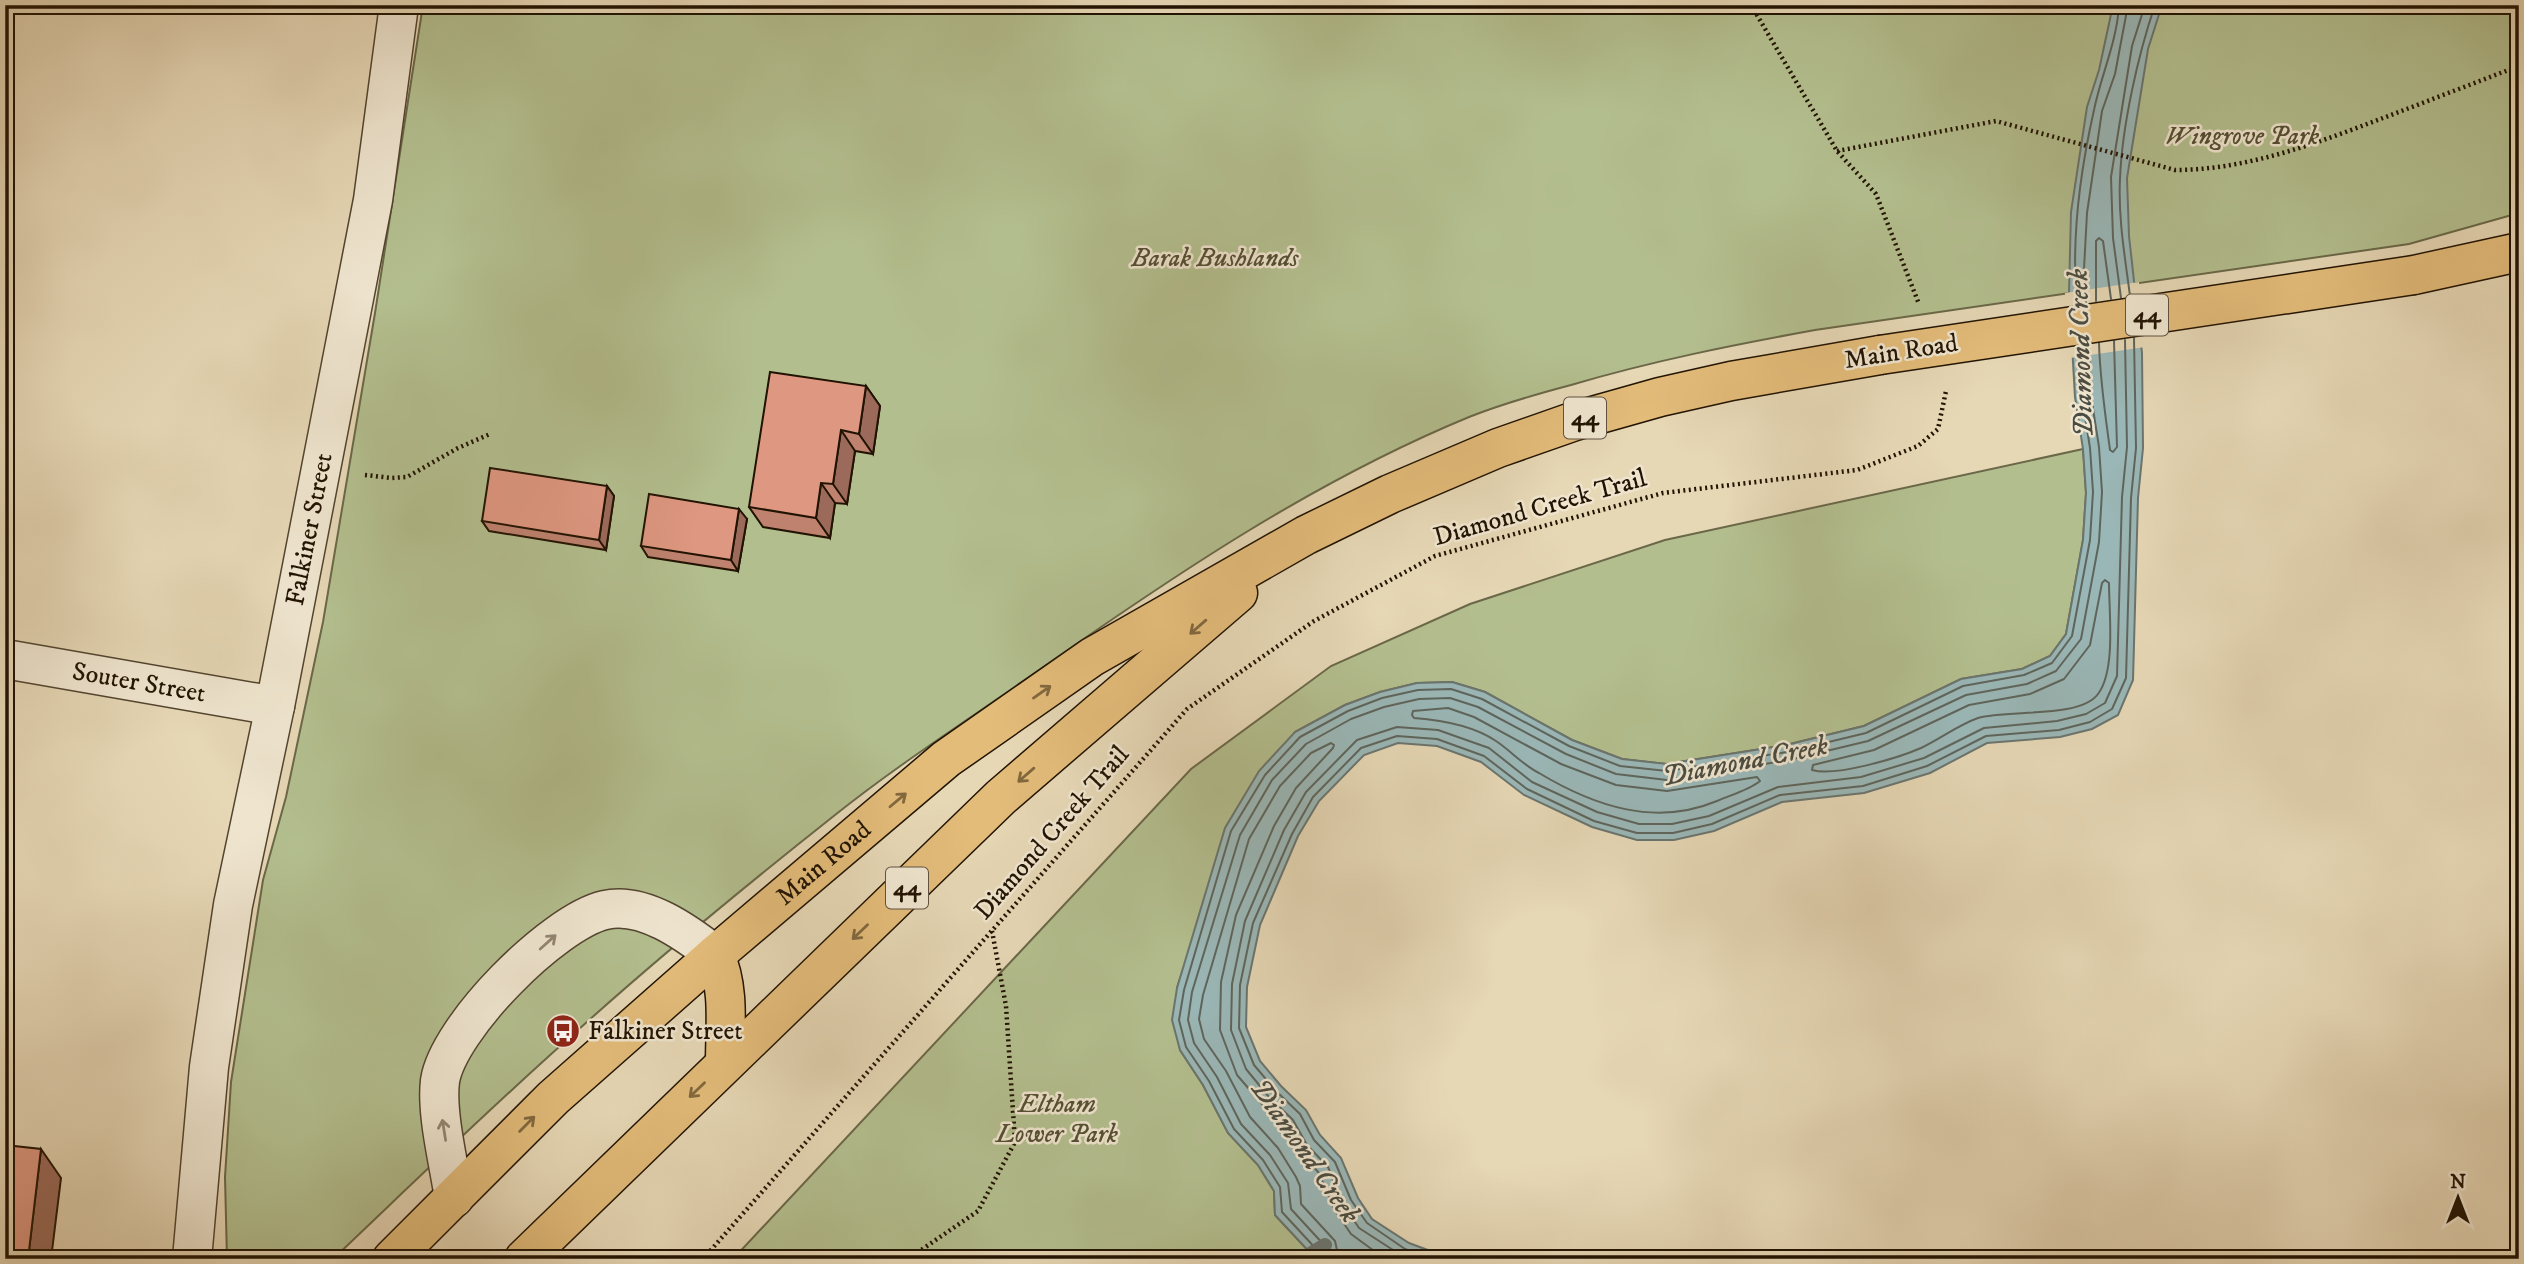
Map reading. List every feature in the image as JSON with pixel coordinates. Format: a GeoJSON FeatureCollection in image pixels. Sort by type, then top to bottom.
{"type":"FeatureCollection","features":[{"type":"Feature","properties":{"kind":"main road","name":"Main Road"},"geometry":{"type":"LineString","coordinates":[[391,1259],[553,1098],[715,955],[946,759],[1092,656],[1306,535],[1390,494],[1498,448],[1575,421],[1719,384],[1880,355],[2414,275],[2519,251]]}},
{"type":"Feature","properties":{"kind":"main road","name":"Main Road"},"geometry":{"type":"LineString","coordinates":[[524,1259],[1000,797],[1306,535]]}},
{"type":"Feature","properties":{"kind":"main road"},"geometry":{"type":"LineString","coordinates":[[715,955],[722,970],[725,994],[725,1063]]}},
{"type":"Feature","properties":{"kind":"street","name":"Falkiner Street"},"geometry":{"type":"LineString","coordinates":[[192,1259],[209,1067],[231,918],[373,200],[399,5]]}},
{"type":"Feature","properties":{"kind":"street","name":"Souter Street"},"geometry":{"type":"LineString","coordinates":[[5,659],[275,706]]}},
{"type":"Feature","properties":{"kind":"street"},"geometry":{"type":"LineString","coordinates":[[454,1198],[440,1111],[440,1081],[450,1052],[467,1024],[482,1007],[554,936],[581,919],[607,909],[632,911],[661,919],[684,931],[715,955]]}},
{"type":"Feature","properties":{"kind":"path"},"geometry":{"type":"LineString","coordinates":[[1751,5],[1837,151],[1876,194],[1920,304]]}},
{"type":"Feature","properties":{"kind":"path"},"geometry":{"type":"LineString","coordinates":[[1837,151],[1996,121],[2175,170],[2201,170],[2289,151],[2519,66]]}},
{"type":"Feature","properties":{"kind":"path","name":"Diamond Creek Trail"},"geometry":{"type":"LineString","coordinates":[[703,1259],[1187,709],[1314,621],[1435,556],[1663,493],[1857,470],[1918,446],[1938,429],[1946,389]]}},
{"type":"Feature","properties":{"kind":"path"},"geometry":{"type":"LineString","coordinates":[[321,468],[383,478],[407,477],[458,448],[490,434]]}},
{"type":"Feature","properties":{"kind":"path"},"geometry":{"type":"LineString","coordinates":[[908,1259],[978,1212],[1015,1142],[1006,1006],[992,930]]}},
{"type":"Feature","properties":{"kind":"green space","name":"Barak Bushlands"},"geometry":{"type":"Polygon","coordinates":[[[423,5],[2519,5],[2519,213],[2409,244],[1815,330],[1723,348],[1632,368],[1520,400],[1469,417],[1412,442],[1247,531],[1090,634],[860,796],[733,897],[600,1010],[333,1259],[227,1259],[225,1177],[231,1082],[263,880],[286,797],[323,622],[423,5]]]}},
{"type":"Feature","properties":{"kind":"green space","name":"Eltham Lower Park"},"geometry":{"type":"Polygon","coordinates":[[[2083,449],[2086,493],[2083,540],[2066,634],[2050,656],[2022,669],[1961,679],[1864,726],[1786,745],[1666,764],[1622,759],[1572,740],[1485,692],[1452,682],[1417,683],[1380,692],[1345,705],[1295,732],[1190,949],[1177,988],[1180,1050],[1203,1085],[1228,1133],[1258,1165],[1274,1191],[1275,1215],[1316,1259],[733,1259],[1191,769],[1331,666],[1470,604],[1665,540],[2083,449]]]}},
{"type":"Feature","properties":{"kind":"water","name":"Diamond Creek"},"geometry":{"type":"Polygon","coordinates":[[[2113,5],[2162,5],[2148,49],[2127,178],[2129,236],[2142,353],[2143,448],[2138,498],[2133,680],[2118,715],[2092,729],[2060,737],[1987,743],[1930,773],[1864,793],[1782,802],[1714,831],[1674,840],[1637,840],[1592,827],[1524,795],[1481,762],[1437,746],[1398,743],[1364,755],[1319,801],[1298,836],[1260,925],[1247,987],[1246,1027],[1260,1061],[1306,1110],[1320,1135],[1341,1158],[1358,1198],[1372,1219],[1409,1243],[1452,1259],[1316,1259],[1275,1215],[1274,1191],[1258,1165],[1228,1133],[1203,1085],[1180,1050],[1172,1020],[1177,988],[1225,828],[1259,771],[1295,732],[1345,705],[1380,692],[1417,683],[1452,682],[1485,692],[1572,740],[1622,759],[1667,764],[1786,745],[1864,726],[1961,679],[2022,669],[2050,656],[2066,634],[2083,540],[2086,493],[2075,397],[2069,293],[2071,212],[2087,107],[2099,70],[2113,5]]]}},
{"type":"Feature","properties":{"kind":"pier"},"geometry":{"type":"Polygon","coordinates":[[[2139,282],[2145,347],[2070,358],[2065,293],[2139,282]]]}},
{"type":"Feature","properties":{"kind":"building"},"geometry":{"type":"Polygon","coordinates":[[[770,372],[866,386],[859,434],[841,430],[833,484],[821,483],[816,518],[749,507],[770,372]]]}},
{"type":"Feature","properties":{"kind":"building"},"geometry":{"type":"Polygon","coordinates":[[[490,468],[607,486],[599,540],[482,521],[490,468]]]}},
{"type":"Feature","properties":{"kind":"building"},"geometry":{"type":"Polygon","coordinates":[[[649,494],[739,509],[731,560],[641,546],[649,494]]]}},
{"type":"Feature","properties":{"kind":"building"},"geometry":{"type":"Polygon","coordinates":[[[5,1145],[41,1149],[28,1259],[5,1259],[5,1145]]]}},
{"type":"Feature","properties":{"kind":"waterway"},"geometry":{"type":"LineString","coordinates":[[1302,1259],[1325,1245]]}},
{"type":"Feature","properties":{"kind":"place","name":"Falkiner Street"},"geometry":{"type":"Point","coordinates":[563,1031]}},
{"type":"Feature","properties":{"kind":"park label","name":"Wingrove Park"},"geometry":{"type":"Point","coordinates":[2242,136]}}]}
